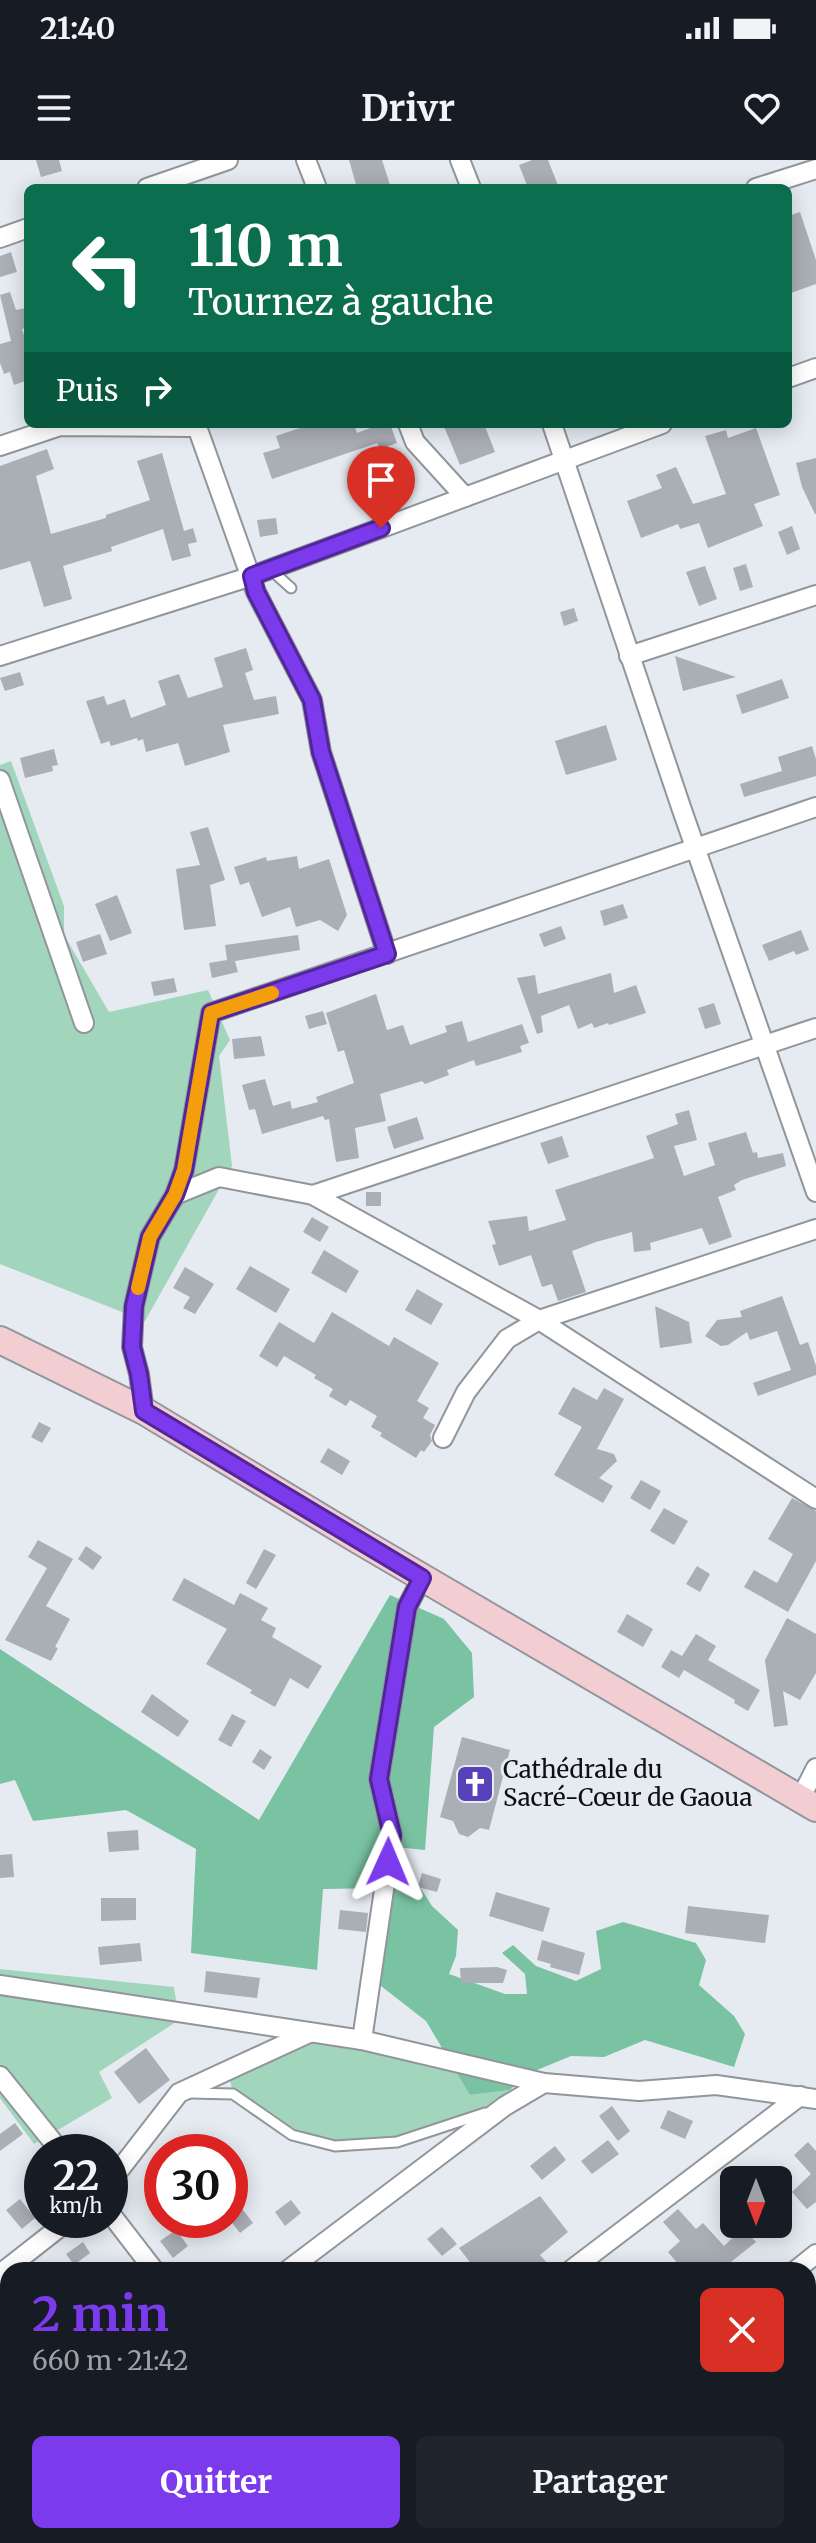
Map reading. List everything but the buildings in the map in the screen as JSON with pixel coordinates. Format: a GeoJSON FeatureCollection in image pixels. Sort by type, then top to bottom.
{"type":"FeatureCollection","features":[{"type":"Feature","properties":{"kind":"main road"},"geometry":{"type":"LineString","coordinates":[[0,1340],[144,1411],[422,1578],[808,1803]]}},
{"type":"Feature","properties":{"kind":"street"},"geometry":{"type":"LineString","coordinates":[[159,184],[228,160]]}},
{"type":"Feature","properties":{"kind":"street"},"geometry":{"type":"LineString","coordinates":[[306,160],[315,184]]}},
{"type":"Feature","properties":{"kind":"street"},"geometry":{"type":"LineString","coordinates":[[460,160],[469,184]]}},
{"type":"Feature","properties":{"kind":"street"},"geometry":{"type":"LineString","coordinates":[[769,184],[816,169]]}},
{"type":"Feature","properties":{"kind":"street"},"geometry":{"type":"LineString","coordinates":[[0,238],[24,229]]}},
{"type":"Feature","properties":{"kind":"street"},"geometry":{"type":"LineString","coordinates":[[792,377],[816,368]]}},
{"type":"Feature","properties":{"kind":"street"},"geometry":{"type":"LineString","coordinates":[[0,446],[54,428]]}},
{"type":"Feature","properties":{"kind":"street"},"geometry":{"type":"LineString","coordinates":[[197,428],[261,572],[256,592],[312,700],[321,752],[387,954]]}},
{"type":"Feature","properties":{"kind":"street"},"geometry":{"type":"LineString","coordinates":[[410,428],[415,442],[465,497]]}},
{"type":"Feature","properties":{"kind":"street"},"geometry":{"type":"LineString","coordinates":[[553,428],[629,656],[816,1192]]}},
{"type":"Feature","properties":{"kind":"street"},"geometry":{"type":"LineString","coordinates":[[0,656],[261,572],[651,428]]}},
{"type":"Feature","properties":{"kind":"street"},"geometry":{"type":"LineString","coordinates":[[629,656],[816,595]]}},
{"type":"Feature","properties":{"kind":"street"},"geometry":{"type":"LineString","coordinates":[[0,780],[84,1023]]}},
{"type":"Feature","properties":{"kind":"street"},"geometry":{"type":"LineString","coordinates":[[144,1411],[132,1347],[134,1306],[150,1237],[175,1195],[184,1170],[211,1013],[816,807]]}},
{"type":"Feature","properties":{"kind":"street"},"geometry":{"type":"LineString","coordinates":[[313,1195],[816,1028]]}},
{"type":"Feature","properties":{"kind":"street"},"geometry":{"type":"LineString","coordinates":[[175,1195],[219,1177],[313,1195],[539,1320],[816,1499]]}},
{"type":"Feature","properties":{"kind":"street"},"geometry":{"type":"LineString","coordinates":[[443,1438],[466,1392],[507,1339],[539,1320],[816,1229]]}},
{"type":"Feature","properties":{"kind":"street"},"geometry":{"type":"LineString","coordinates":[[362,2040],[392,1835],[379,1779],[407,1607],[422,1578]]}},
{"type":"Feature","properties":{"kind":"street"},"geometry":{"type":"LineString","coordinates":[[808,1803],[816,1768]]}},
{"type":"Feature","properties":{"kind":"street"},"geometry":{"type":"LineString","coordinates":[[0,1985],[362,2040],[544,2083],[639,2091],[716,2085],[808,2097]]}},
{"type":"Feature","properties":{"kind":"street"},"geometry":{"type":"LineString","coordinates":[[128,2159],[179,2093],[309,2033]]}},
{"type":"Feature","properties":{"kind":"street"},"geometry":{"type":"LineString","coordinates":[[0,2076],[47,2134]]}},
{"type":"Feature","properties":{"kind":"street"},"geometry":{"type":"LineString","coordinates":[[299,2262],[505,2106],[544,2083]]}},
{"type":"Feature","properties":{"kind":"street"},"geometry":{"type":"LineString","coordinates":[[584,2262],[808,2097]]}},
{"type":"Feature","properties":{"kind":"street"},"geometry":{"type":"LineString","coordinates":[[128,2236],[148,2262]]}},
{"type":"Feature","properties":{"kind":"street"},"geometry":{"type":"LineString","coordinates":[[15,2262],[46,2238]]}},
{"type":"Feature","properties":{"kind":"lane"},"geometry":{"type":"LineString","coordinates":[[261,572],[291,588]]}},
{"type":"Feature","properties":{"kind":"lane"},"geometry":{"type":"LineString","coordinates":[[179,2093],[233,2094],[292,2135],[335,2146],[397,2142],[505,2106]]}},
{"type":"Feature","properties":{"kind":"green space"},"geometry":{"type":"Polygon","coordinates":[[[11,761],[64,906],[64,935],[109,1012],[208,990],[230,1040],[219,1056],[232,1166],[145,1321],[0,1264],[0,765],[11,761]]]}},
{"type":"Feature","properties":{"kind":"green space"},"geometry":{"type":"Polygon","coordinates":[[[390,1595],[444,1619],[472,1653],[474,1697],[434,1727],[425,1850],[395,1847],[390,1864],[413,1876],[432,1906],[458,1930],[456,1956],[449,1974],[505,1994],[527,1994],[525,1974],[502,1953],[513,1945],[536,1966],[576,1981],[601,1969],[596,1931],[623,1922],[696,1943],[706,1960],[699,1985],[734,2016],[745,2034],[734,2067],[645,2040],[604,2057],[571,2056],[525,2075],[510,2090],[470,2095],[426,2021],[381,1986],[373,1964],[383,1888],[323,1889],[317,1970],[191,1953],[196,1849],[126,1810],[33,1821],[15,1780],[0,1784],[0,1649],[259,1820],[390,1595]]]}},
{"type":"Feature","properties":{"kind":"green space"},"geometry":{"type":"Polygon","coordinates":[[[0,1969],[174,1987],[179,2020],[99,2072],[112,2098],[51,2134],[27,2134],[0,2098],[0,1969]]]}},
{"type":"Feature","properties":{"kind":"green space"},"geometry":{"type":"Polygon","coordinates":[[[309,2033],[456,2069],[470,2095],[510,2090],[505,2106],[427,2132],[374,2143],[321,2143],[294,2136],[233,2094],[228,2070],[309,2033]]]}},
{"type":"Feature","properties":{"kind":"slow traffic"},"geometry":{"type":"LineString","coordinates":[[138,1288],[150,1237],[175,1195],[184,1170],[211,1013],[272,993]]}},
{"type":"Feature","properties":{"kind":"place","name":"Cathédrale du Sacré-Cœur de Gaoua"},"geometry":{"type":"Point","coordinates":[475,1784]}},
{"type":"Feature","properties":{"kind":"route"},"geometry":{"type":"LineString","coordinates":[[381,528],[252,576],[256,592],[312,700],[321,752],[387,954],[211,1013],[184,1170],[175,1195],[150,1237],[134,1306],[132,1347],[144,1411],[422,1578],[407,1607],[379,1779],[392,1835],[388,1862]]}}]}
